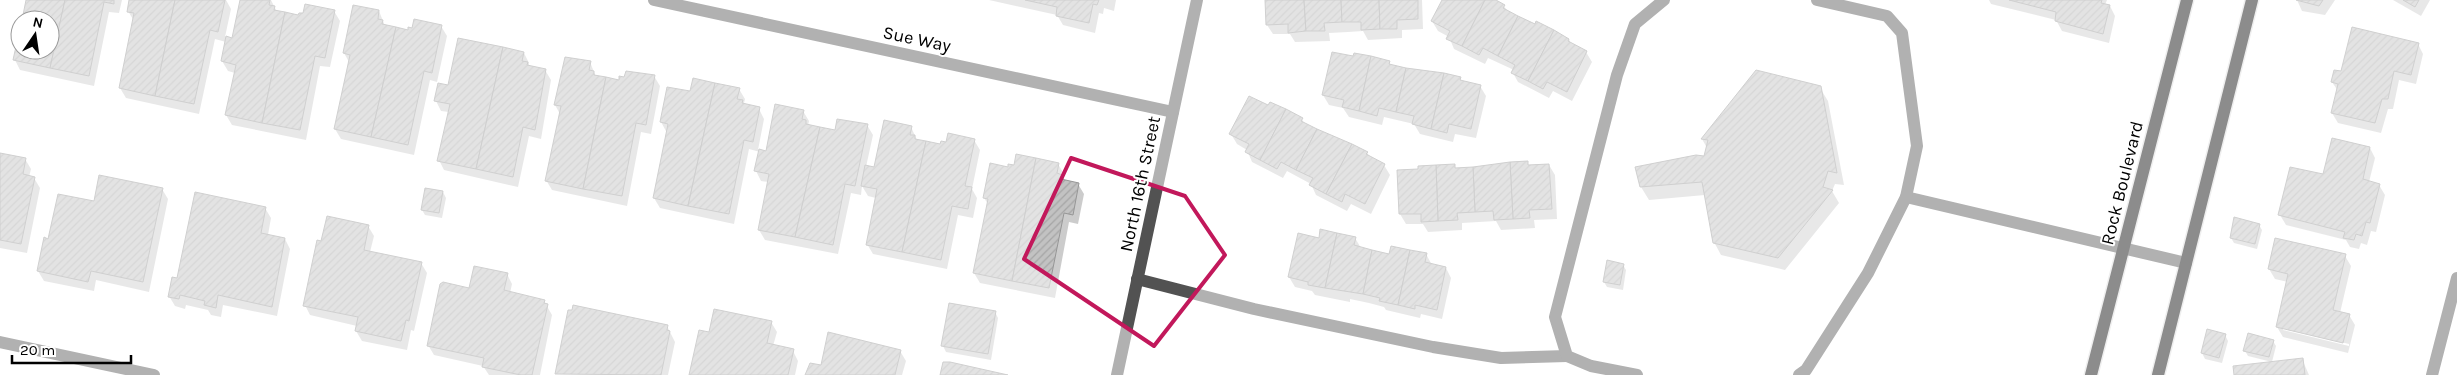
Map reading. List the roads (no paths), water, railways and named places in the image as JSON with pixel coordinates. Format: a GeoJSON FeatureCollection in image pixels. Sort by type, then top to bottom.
{"type":"FeatureCollection","features":[{"type":"Feature","properties":{"kind":"main road","name":"Rock Boulevard"},"geometry":{"type":"LineString","coordinates":[[2091,375],[2187,0]]}},
{"type":"Feature","properties":{"kind":"main road"},"geometry":{"type":"LineString","coordinates":[[2158,375],[2252,0]]}},
{"type":"Feature","properties":{"kind":"street","name":"Sue Way"},"geometry":{"type":"LineString","coordinates":[[654,0],[1173,112]]}},
{"type":"Feature","properties":{"kind":"street","name":"North 16th Street"},"geometry":{"type":"LineString","coordinates":[[1116,375],[1197,0]]}},
{"type":"Feature","properties":{"kind":"street"},"geometry":{"type":"LineString","coordinates":[[1567,356],[1554,317],[1617,75],[1635,24],[1664,0]]}},
{"type":"Feature","properties":{"kind":"street"},"geometry":{"type":"LineString","coordinates":[[1800,375],[1806,370],[1868,273],[1906,197],[1917,146],[1902,33],[1887,16],[1817,0]]}},
{"type":"Feature","properties":{"kind":"street"},"geometry":{"type":"LineString","coordinates":[[1906,197],[2186,263]]}},
{"type":"Feature","properties":{"kind":"street"},"geometry":{"type":"LineString","coordinates":[[2432,375],[2457,278]]}},
{"type":"Feature","properties":{"kind":"street"},"geometry":{"type":"LineString","coordinates":[[1137,280],[1254,309],[1433,347],[1501,358],[1567,356],[1591,366],[1637,375]]}},
{"type":"Feature","properties":{"kind":"street"},"geometry":{"type":"LineString","coordinates":[[0,342],[154,375]]}}]}
